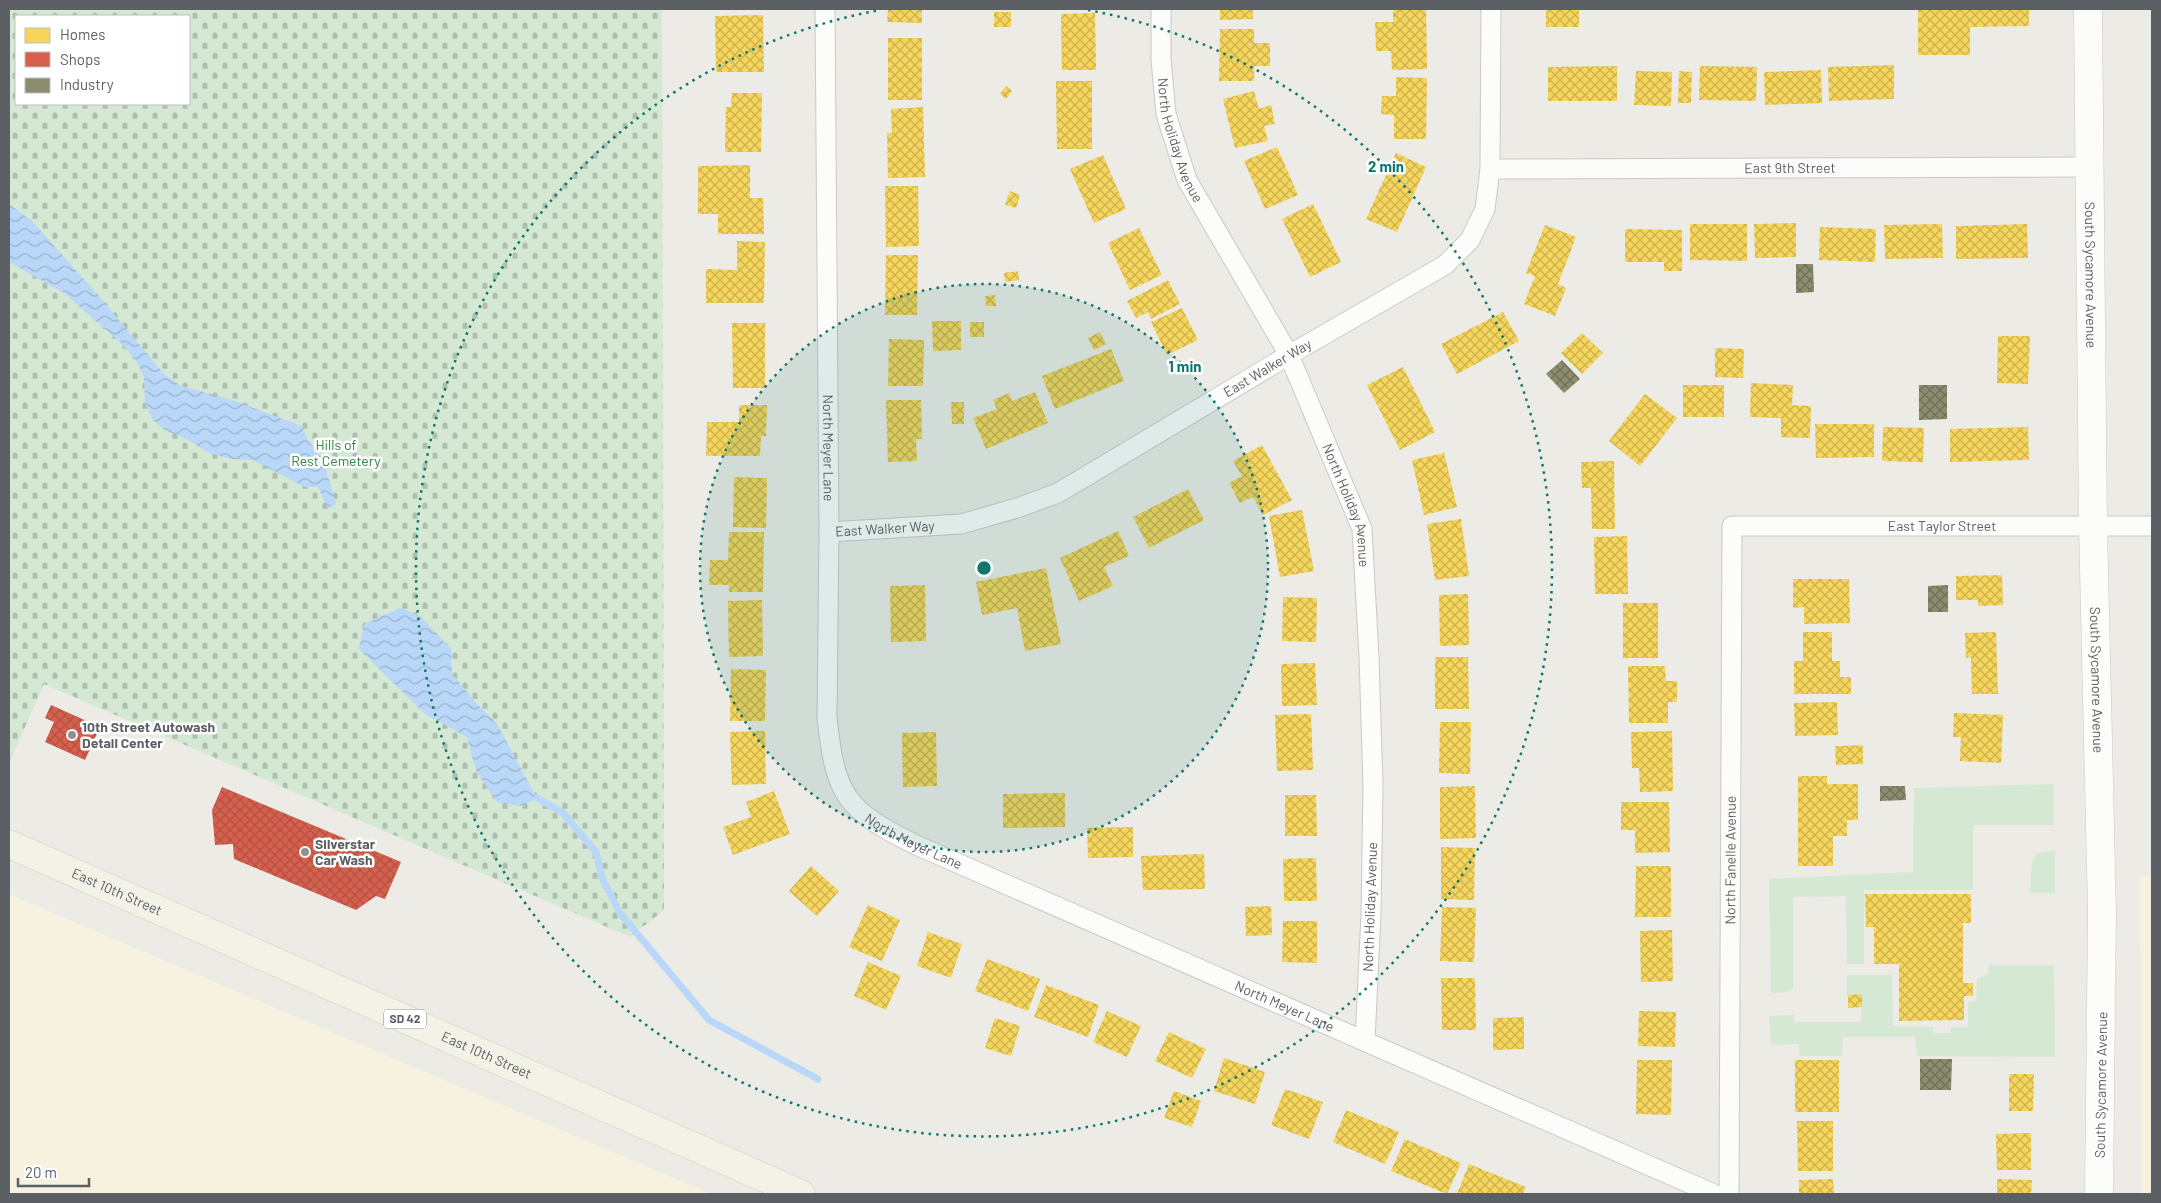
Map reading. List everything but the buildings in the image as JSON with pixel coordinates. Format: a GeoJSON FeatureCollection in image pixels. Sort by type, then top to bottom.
{"type":"FeatureCollection","features":[{"type":"Feature","properties":{"kind":"main road","name":"South Sycamore Avenue"},"geometry":{"type":"LineString","coordinates":[[2088,9],[2093,526],[2102,912],[2099,1194]]}},
{"type":"Feature","properties":{"kind":"main road","name":"East 10th Street"},"geometry":{"type":"LineString","coordinates":[[9,844],[801,1194]]}},
{"type":"Feature","properties":{"kind":"street","name":"North Meyer Lane"},"geometry":{"type":"LineString","coordinates":[[825,9],[829,532],[826,716],[836,774],[844,794],[858,810],[882,828],[916,845],[1714,1194]]}},
{"type":"Feature","properties":{"kind":"street","name":"North Holiday Avenue"},"geometry":{"type":"LineString","coordinates":[[1160,9],[1161,60],[1166,114],[1187,180],[1289,355],[1362,529],[1373,785],[1371,914],[1364,1041]]}},
{"type":"Feature","properties":{"kind":"street","name":"East Walker Way"},"geometry":{"type":"LineString","coordinates":[[829,532],[961,524],[1017,508],[1058,493],[1289,355],[1445,266],[1470,240],[1485,209],[1490,169],[1491,9]]}},
{"type":"Feature","properties":{"kind":"street","name":"East 9th Street"},"geometry":{"type":"LineString","coordinates":[[1490,169],[2090,166]]}},
{"type":"Feature","properties":{"kind":"street","name":"East Taylor Street"},"geometry":{"type":"LineString","coordinates":[[1732,526],[2152,526]]}},
{"type":"Feature","properties":{"kind":"street","name":"North Fanelle Avenue"},"geometry":{"type":"LineString","coordinates":[[1729,1194],[1732,526]]}},
{"type":"Feature","properties":{"kind":"shaded area"},"geometry":{"type":"Polygon","coordinates":[[[2140,876],[2152,876],[2152,1194],[2141,1194],[2140,876]]]}},
{"type":"Feature","properties":{"kind":"shaded area"},"geometry":{"type":"Polygon","coordinates":[[[9,894],[711,1194],[9,1194],[9,894]]]}},
{"type":"Feature","properties":{"kind":"green space","name":"Hills of Rest Cemetery"},"geometry":{"type":"Polygon","coordinates":[[[9,9],[662,9],[664,910],[630,937],[44,684],[9,763],[9,9]]]}},
{"type":"Feature","properties":{"kind":"green space"},"geometry":{"type":"Polygon","coordinates":[[[2054,784],[2054,825],[1973,825],[1973,890],[1864,890],[1864,964],[1847,964],[1846,896],[1793,897],[1793,989],[1786,992],[1771,993],[1769,879],[1913,872],[1914,788],[2054,784]]]}},
{"type":"Feature","properties":{"kind":"green space"},"geometry":{"type":"Polygon","coordinates":[[[2055,850],[2055,893],[2030,893],[2032,861],[2037,853],[2055,850]]]}},
{"type":"Feature","properties":{"kind":"green space"},"geometry":{"type":"Polygon","coordinates":[[[1989,965],[2054,965],[2055,1057],[1917,1056],[1915,1037],[1843,1037],[1842,1056],[1800,1056],[1799,1044],[1771,1045],[1769,1016],[1794,1015],[1794,1022],[1861,1022],[1862,995],[1847,996],[1847,975],[1892,975],[1893,1026],[1933,1027],[1933,1033],[1951,1033],[1951,1027],[1968,1027],[1968,1002],[1976,1001],[1977,979],[1988,974],[1989,965]]]}},
{"type":"Feature","properties":{"kind":"water"},"geometry":{"type":"Polygon","coordinates":[[[9,204],[32,221],[98,295],[164,374],[181,386],[229,399],[302,426],[307,439],[323,459],[336,504],[328,508],[318,487],[305,487],[253,460],[232,459],[209,453],[188,440],[165,430],[153,420],[145,403],[144,377],[135,359],[121,343],[64,293],[9,262],[9,204]]]}},
{"type":"Feature","properties":{"kind":"water"},"geometry":{"type":"Polygon","coordinates":[[[400,608],[420,616],[451,649],[452,674],[497,724],[537,798],[520,806],[497,802],[476,771],[467,737],[424,713],[359,649],[364,624],[400,608]]]}},
{"type":"Feature","properties":{"kind":"waterway"},"geometry":{"type":"LineString","coordinates":[[537,798],[563,813],[596,852],[602,878],[620,913],[709,1020],[818,1079]]}},
{"type":"Feature","properties":{"kind":"place","name":"10th Street Autowash Detail Center"},"geometry":{"type":"Point","coordinates":[72,735]}},
{"type":"Feature","properties":{"kind":"place","name":"Silverstar Car Wash"},"geometry":{"type":"Point","coordinates":[305,852]}}]}
